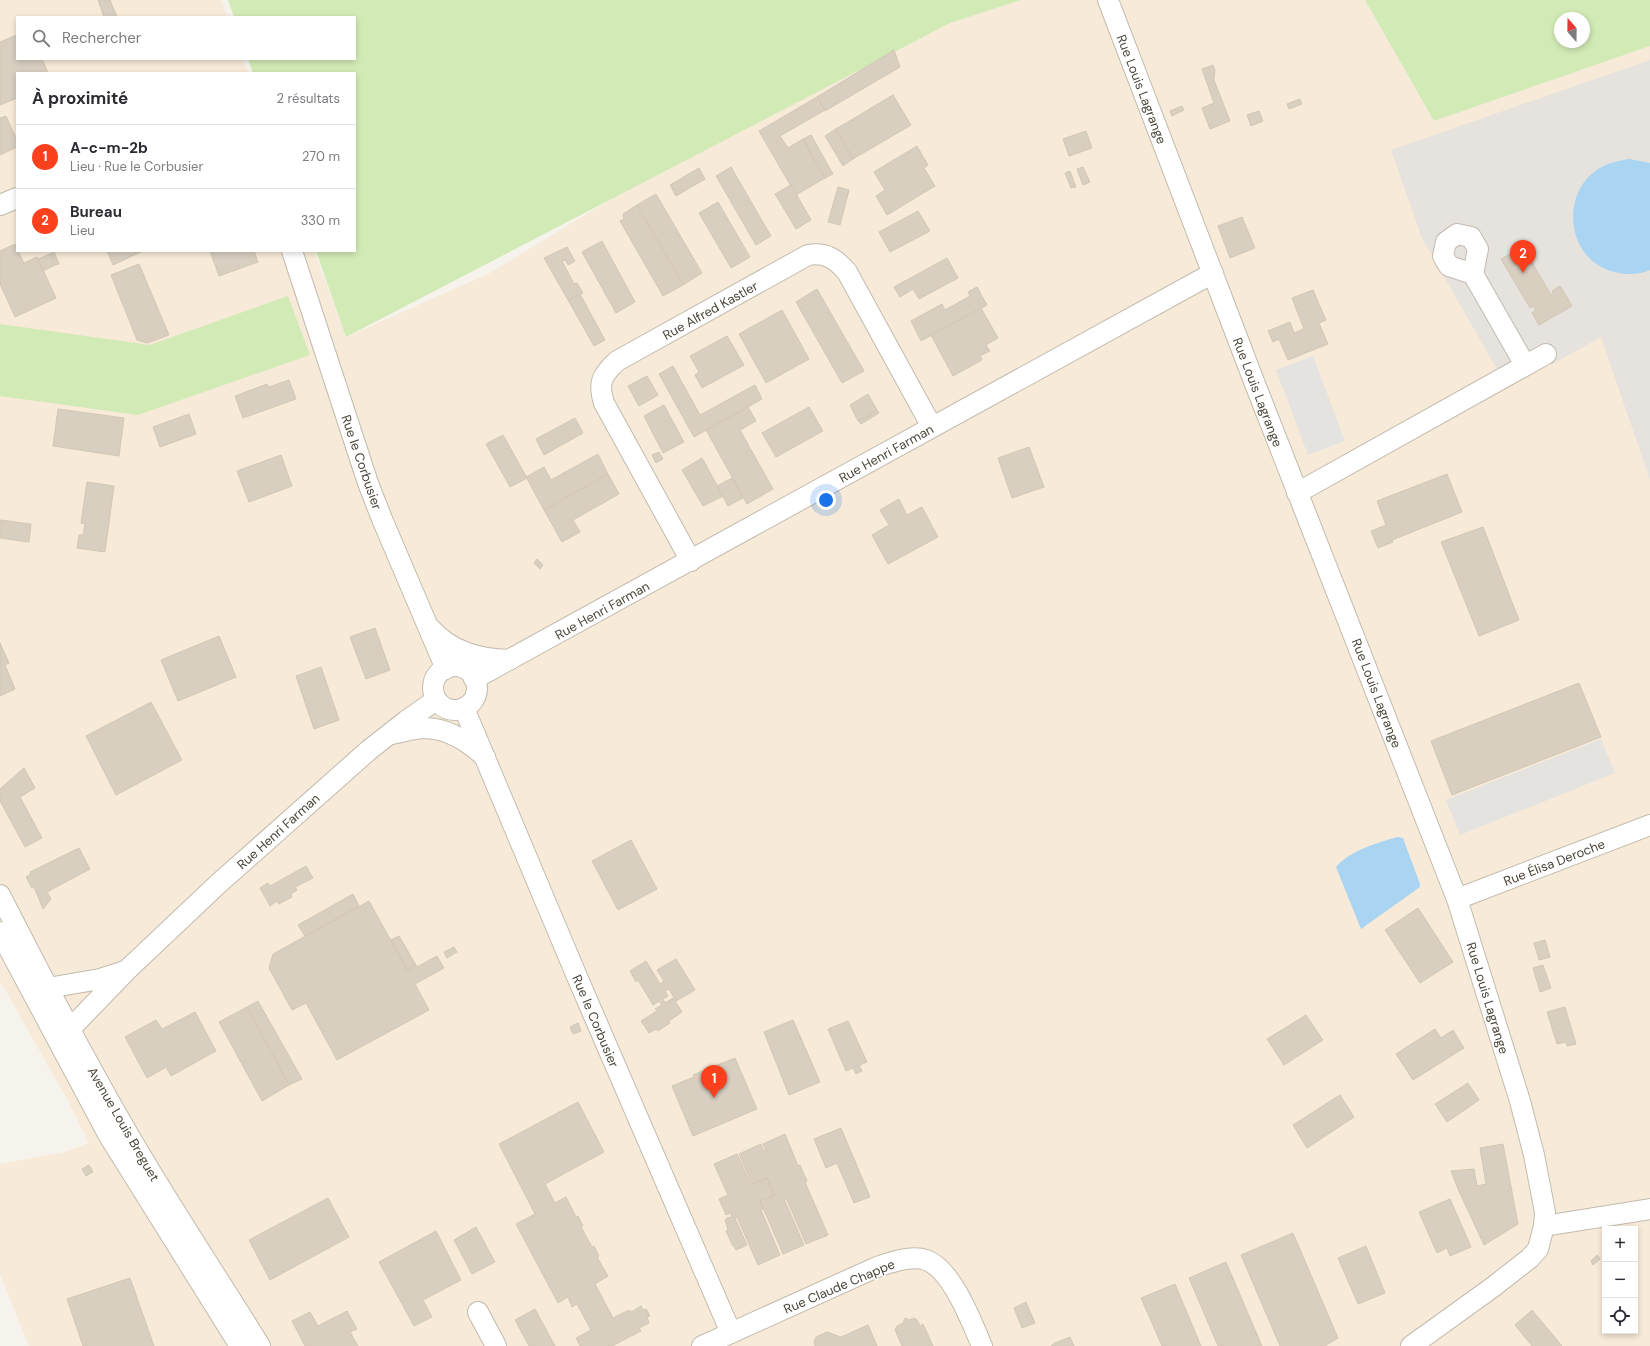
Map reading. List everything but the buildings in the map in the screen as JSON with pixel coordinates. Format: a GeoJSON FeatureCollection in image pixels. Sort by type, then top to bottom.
{"type":"FeatureCollection","features":[{"type":"Feature","properties":{"kind":"street","name":"Rue Louis Lagrange"},"geometry":{"type":"LineString","coordinates":[[1108,0],[1457,899],[1527,1128],[1543,1198],[1545,1212],[1544,1226],[1538,1249],[1530,1258],[1494,1287],[1411,1346]]}},
{"type":"Feature","properties":{"kind":"street"},"geometry":{"type":"LineString","coordinates":[[0,205],[16,198]]}},
{"type":"Feature","properties":{"kind":"street","name":"Rue le Corbusier"},"geometry":{"type":"LineString","coordinates":[[292,252],[368,483],[446,669]]}},
{"type":"Feature","properties":{"kind":"street","name":"Rue Alfred Kastler"},"geometry":{"type":"LineString","coordinates":[[691,561],[604,403],[600,390],[602,379],[608,369],[616,361],[808,255],[817,254],[839,262],[847,272],[932,427]]}},
{"type":"Feature","properties":{"kind":"street","name":"Rue Henri Farman"},"geometry":{"type":"LineString","coordinates":[[474,679],[1213,273]]}},
{"type":"Feature","properties":{"kind":"street"},"geometry":{"type":"LineString","coordinates":[[1473,274],[1525,365]]}},
{"type":"Feature","properties":{"kind":"street"},"geometry":{"type":"LineString","coordinates":[[1298,492],[1546,354]]}},
{"type":"Feature","properties":{"kind":"street"},"geometry":{"type":"LineString","coordinates":[[427,625],[435,634],[460,651],[472,656],[493,660],[509,660]]}},
{"type":"Feature","properties":{"kind":"street"},"geometry":{"type":"LineString","coordinates":[[457,666],[464,668],[474,679],[477,686],[476,694],[473,701],[464,708],[454,710],[448,709],[436,700],[433,688],[434,681],[437,675],[446,669],[457,666]]}},
{"type":"Feature","properties":{"kind":"street","name":"Rue Henri Farman"},"geometry":{"type":"LineString","coordinates":[[64,1033],[127,970],[218,884],[388,735],[436,700]]}},
{"type":"Feature","properties":{"kind":"street","name":"Rue le Corbusier"},"geometry":{"type":"LineString","coordinates":[[464,708],[578,979],[731,1333]]}},
{"type":"Feature","properties":{"kind":"street"},"geometry":{"type":"LineString","coordinates":[[388,735],[414,729],[439,730],[465,742],[485,757]]}},
{"type":"Feature","properties":{"kind":"street","name":"Rue Élisa Deroche"},"geometry":{"type":"LineString","coordinates":[[1457,899],[1650,825]]}},
{"type":"Feature","properties":{"kind":"street","name":"Avenue Louis Breguet"},"geometry":{"type":"LineString","coordinates":[[0,895],[42,992],[64,1033],[260,1346]]}},
{"type":"Feature","properties":{"kind":"street","name":"Avenue Louis Breguet"},"geometry":{"type":"LineString","coordinates":[[0,932],[42,992]]}},
{"type":"Feature","properties":{"kind":"street","name":"Rue Henri Farman"},"geometry":{"type":"LineString","coordinates":[[42,992],[100,979],[127,970]]}},
{"type":"Feature","properties":{"kind":"street","name":"Avenue Louis Breguet"},"geometry":{"type":"LineString","coordinates":[[64,1033],[113,1142],[240,1346]]}},
{"type":"Feature","properties":{"kind":"street"},"geometry":{"type":"LineString","coordinates":[[1544,1226],[1650,1210]]}},
{"type":"Feature","properties":{"kind":"street","name":"Rue Claude Chappe"},"geometry":{"type":"LineString","coordinates":[[702,1346],[877,1266],[891,1261],[907,1259],[926,1260],[940,1270],[951,1282],[962,1301],[982,1346]]}},
{"type":"Feature","properties":{"kind":"street"},"geometry":{"type":"LineString","coordinates":[[478,1312],[496,1346]]}},
{"type":"Feature","properties":{"kind":"shaded area"},"geometry":{"type":"Polygon","coordinates":[[[0,0],[221,0],[227,16],[16,16],[16,60],[242,60],[248,72],[16,72],[16,252],[314,252],[346,337],[490,273],[634,185],[950,23],[1020,0],[1365,0],[1434,121],[1650,46],[1650,1346],[29,1346],[0,1274],[0,1164],[65,1152],[89,1143],[67,1099],[0,981],[0,0]]]}},
{"type":"Feature","properties":{"kind":"shaded area"},"geometry":{"type":"Polygon","coordinates":[[[1650,60],[1650,480],[1601,337],[1551,365],[1550,363],[1507,387],[1422,238],[1391,150],[1650,60]]]}},
{"type":"Feature","properties":{"kind":"shaded area"},"geometry":{"type":"Polygon","coordinates":[[[1493,276],[1525,331],[1493,349],[1461,294],[1493,276]]]}},
{"type":"Feature","properties":{"kind":"shaded area"},"geometry":{"type":"Polygon","coordinates":[[[1313,356],[1345,441],[1308,455],[1276,370],[1313,356]]]}},
{"type":"Feature","properties":{"kind":"shaded area"},"geometry":{"type":"Polygon","coordinates":[[[1601,739],[1615,773],[1460,835],[1446,800],[1601,739]]]}},
{"type":"Feature","properties":{"kind":"green space"},"geometry":{"type":"Polygon","coordinates":[[[228,0],[1021,0],[950,23],[346,337],[316,252],[356,252],[356,72],[253,72],[248,60],[356,60],[356,16],[234,16],[228,0]]]}},
{"type":"Feature","properties":{"kind":"green space"},"geometry":{"type":"Polygon","coordinates":[[[1365,0],[1650,0],[1650,46],[1434,121],[1365,0]]]}},
{"type":"Feature","properties":{"kind":"green space"},"geometry":{"type":"Polygon","coordinates":[[[288,296],[310,355],[138,415],[0,396],[0,324],[150,345],[288,296]]]}},
{"type":"Feature","properties":{"kind":"water"},"geometry":{"type":"Polygon","coordinates":[[[1629,159],[1650,163],[1650,270],[1641,273],[1623,274],[1614,272],[1597,264],[1584,251],[1576,236],[1573,219],[1575,201],[1582,185],[1594,172],[1611,163],[1629,159]]]}},
{"type":"Feature","properties":{"kind":"water"},"geometry":{"type":"Polygon","coordinates":[[[1398,837],[1403,838],[1420,887],[1361,929],[1336,867],[1348,856],[1356,852],[1373,844],[1398,837]]]}},
{"type":"Feature","properties":{"kind":"place","name":"Bureau"},"geometry":{"type":"Point","coordinates":[1523,273]}},
{"type":"Feature","properties":{"kind":"place","name":"A-c-m-2b"},"geometry":{"type":"Point","coordinates":[714,1098]}}]}
